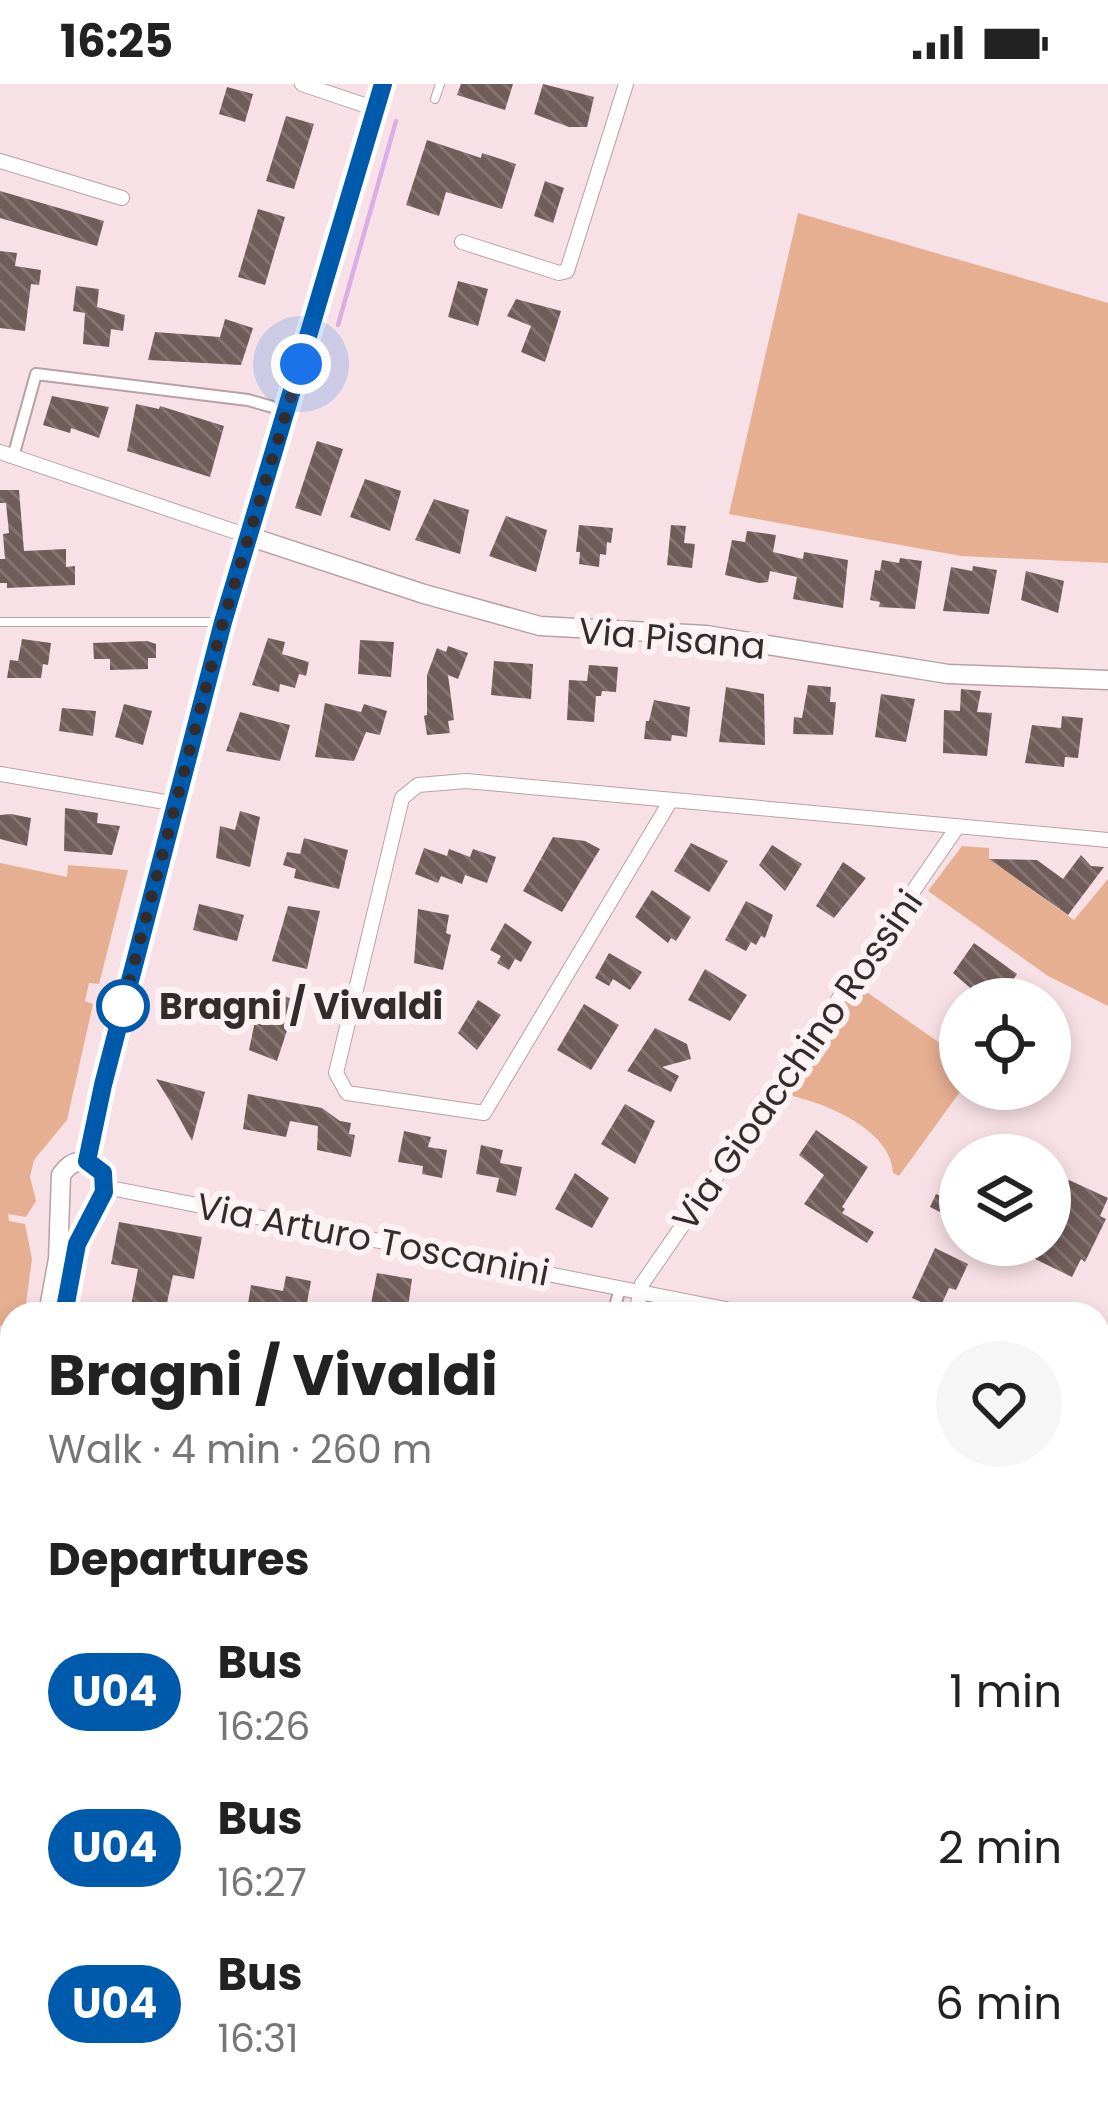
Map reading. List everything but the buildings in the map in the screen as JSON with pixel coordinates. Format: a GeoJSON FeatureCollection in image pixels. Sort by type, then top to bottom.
{"type":"FeatureCollection","features":[{"type":"Feature","properties":{"kind":"street"},"geometry":{"type":"LineString","coordinates":[[302,84],[376,109]]}},
{"type":"Feature","properties":{"kind":"street"},"geometry":{"type":"LineString","coordinates":[[87,1161],[223,622],[383,84]]}},
{"type":"Feature","properties":{"kind":"street"},"geometry":{"type":"LineString","coordinates":[[462,242],[559,273],[567,271],[626,84]]}},
{"type":"Feature","properties":{"kind":"street"},"geometry":{"type":"LineString","coordinates":[[0,161],[122,197]]}},
{"type":"Feature","properties":{"kind":"street"},"geometry":{"type":"LineString","coordinates":[[248,536],[6,454],[36,374],[248,400],[287,411]]}},
{"type":"Feature","properties":{"kind":"street","name":"Via Pisana"},"geometry":{"type":"LineString","coordinates":[[248,536],[540,626],[706,635],[948,674],[1108,680]]}},
{"type":"Feature","properties":{"kind":"street"},"geometry":{"type":"LineString","coordinates":[[0,774],[177,804]]}},
{"type":"Feature","properties":{"kind":"street"},"geometry":{"type":"LineString","coordinates":[[671,800],[484,1113],[347,1093],[335,1073],[402,798],[418,785],[466,782],[671,800],[956,829],[1108,840]]}},
{"type":"Feature","properties":{"kind":"street","name":"Via Gioacchino Rossini"},"geometry":{"type":"LineString","coordinates":[[641,1292],[682,1225],[956,829]]}},
{"type":"Feature","properties":{"kind":"street"},"geometry":{"type":"LineString","coordinates":[[50,1302],[65,1168],[87,1161]]}},
{"type":"Feature","properties":{"kind":"street"},"geometry":{"type":"LineString","coordinates":[[66,1302],[77,1244],[101,1194],[103,1173],[87,1161]]}},
{"type":"Feature","properties":{"kind":"street"},"geometry":{"type":"LineString","coordinates":[[61,1190],[75,1205],[101,1194]]}},
{"type":"Feature","properties":{"kind":"street","name":"Via Arturo Toscanini"},"geometry":{"type":"LineString","coordinates":[[101,1194],[691,1302]]}},
{"type":"Feature","properties":{"kind":"street"},"geometry":{"type":"LineString","coordinates":[[617,1302],[620,1288]]}},
{"type":"Feature","properties":{"kind":"street"},"geometry":{"type":"LineString","coordinates":[[639,1302],[641,1292]]}},
{"type":"Feature","properties":{"kind":"lane"},"geometry":{"type":"LineString","coordinates":[[435,99],[440,84]]}},
{"type":"Feature","properties":{"kind":"lane"},"geometry":{"type":"LineString","coordinates":[[0,622],[223,622]]}},
{"type":"Feature","properties":{"kind":"shaded area"},"geometry":{"type":"Polygon","coordinates":[[[798,213],[1108,303],[1108,563],[961,556],[729,514],[798,213]]]}},
{"type":"Feature","properties":{"kind":"shaded area"},"geometry":{"type":"Polygon","coordinates":[[[962,846],[989,848],[989,859],[1074,920],[1108,879],[1108,1006],[1071,988],[1071,978],[1048,976],[928,891],[962,846]]]}},
{"type":"Feature","properties":{"kind":"shaded area"},"geometry":{"type":"Polygon","coordinates":[[[0,863],[67,877],[68,865],[128,870],[99,984],[89,983],[85,1001],[93,1004],[67,1120],[34,1160],[30,1177],[36,1201],[26,1217],[8,1214],[9,1221],[25,1224],[32,1259],[26,1302],[0,1302],[0,863]]]}},
{"type":"Feature","properties":{"kind":"shaded area"},"geometry":{"type":"Polygon","coordinates":[[[858,986],[939,1042],[939,1110],[947,1110],[899,1176],[893,1173],[880,1143],[852,1119],[783,1094],[858,986]]]}},
{"type":"Feature","properties":{"kind":"waterway"},"geometry":{"type":"LineString","coordinates":[[338,325],[396,121]]}},
{"type":"Feature","properties":{"kind":"bus line","name":"U04"},"geometry":{"type":"LineString","coordinates":[[66,1302],[77,1244],[104,1192],[103,1173],[87,1161],[139,943],[223,622],[383,84]]}},
{"type":"Feature","properties":{"kind":"place","name":"Bragni / Vivaldi"},"geometry":{"type":"Point","coordinates":[123,1006]}},
{"type":"Feature","properties":{"kind":"route"},"geometry":{"type":"LineString","coordinates":[[123,1006],[121,1014],[223,622],[301,364]]}}]}
